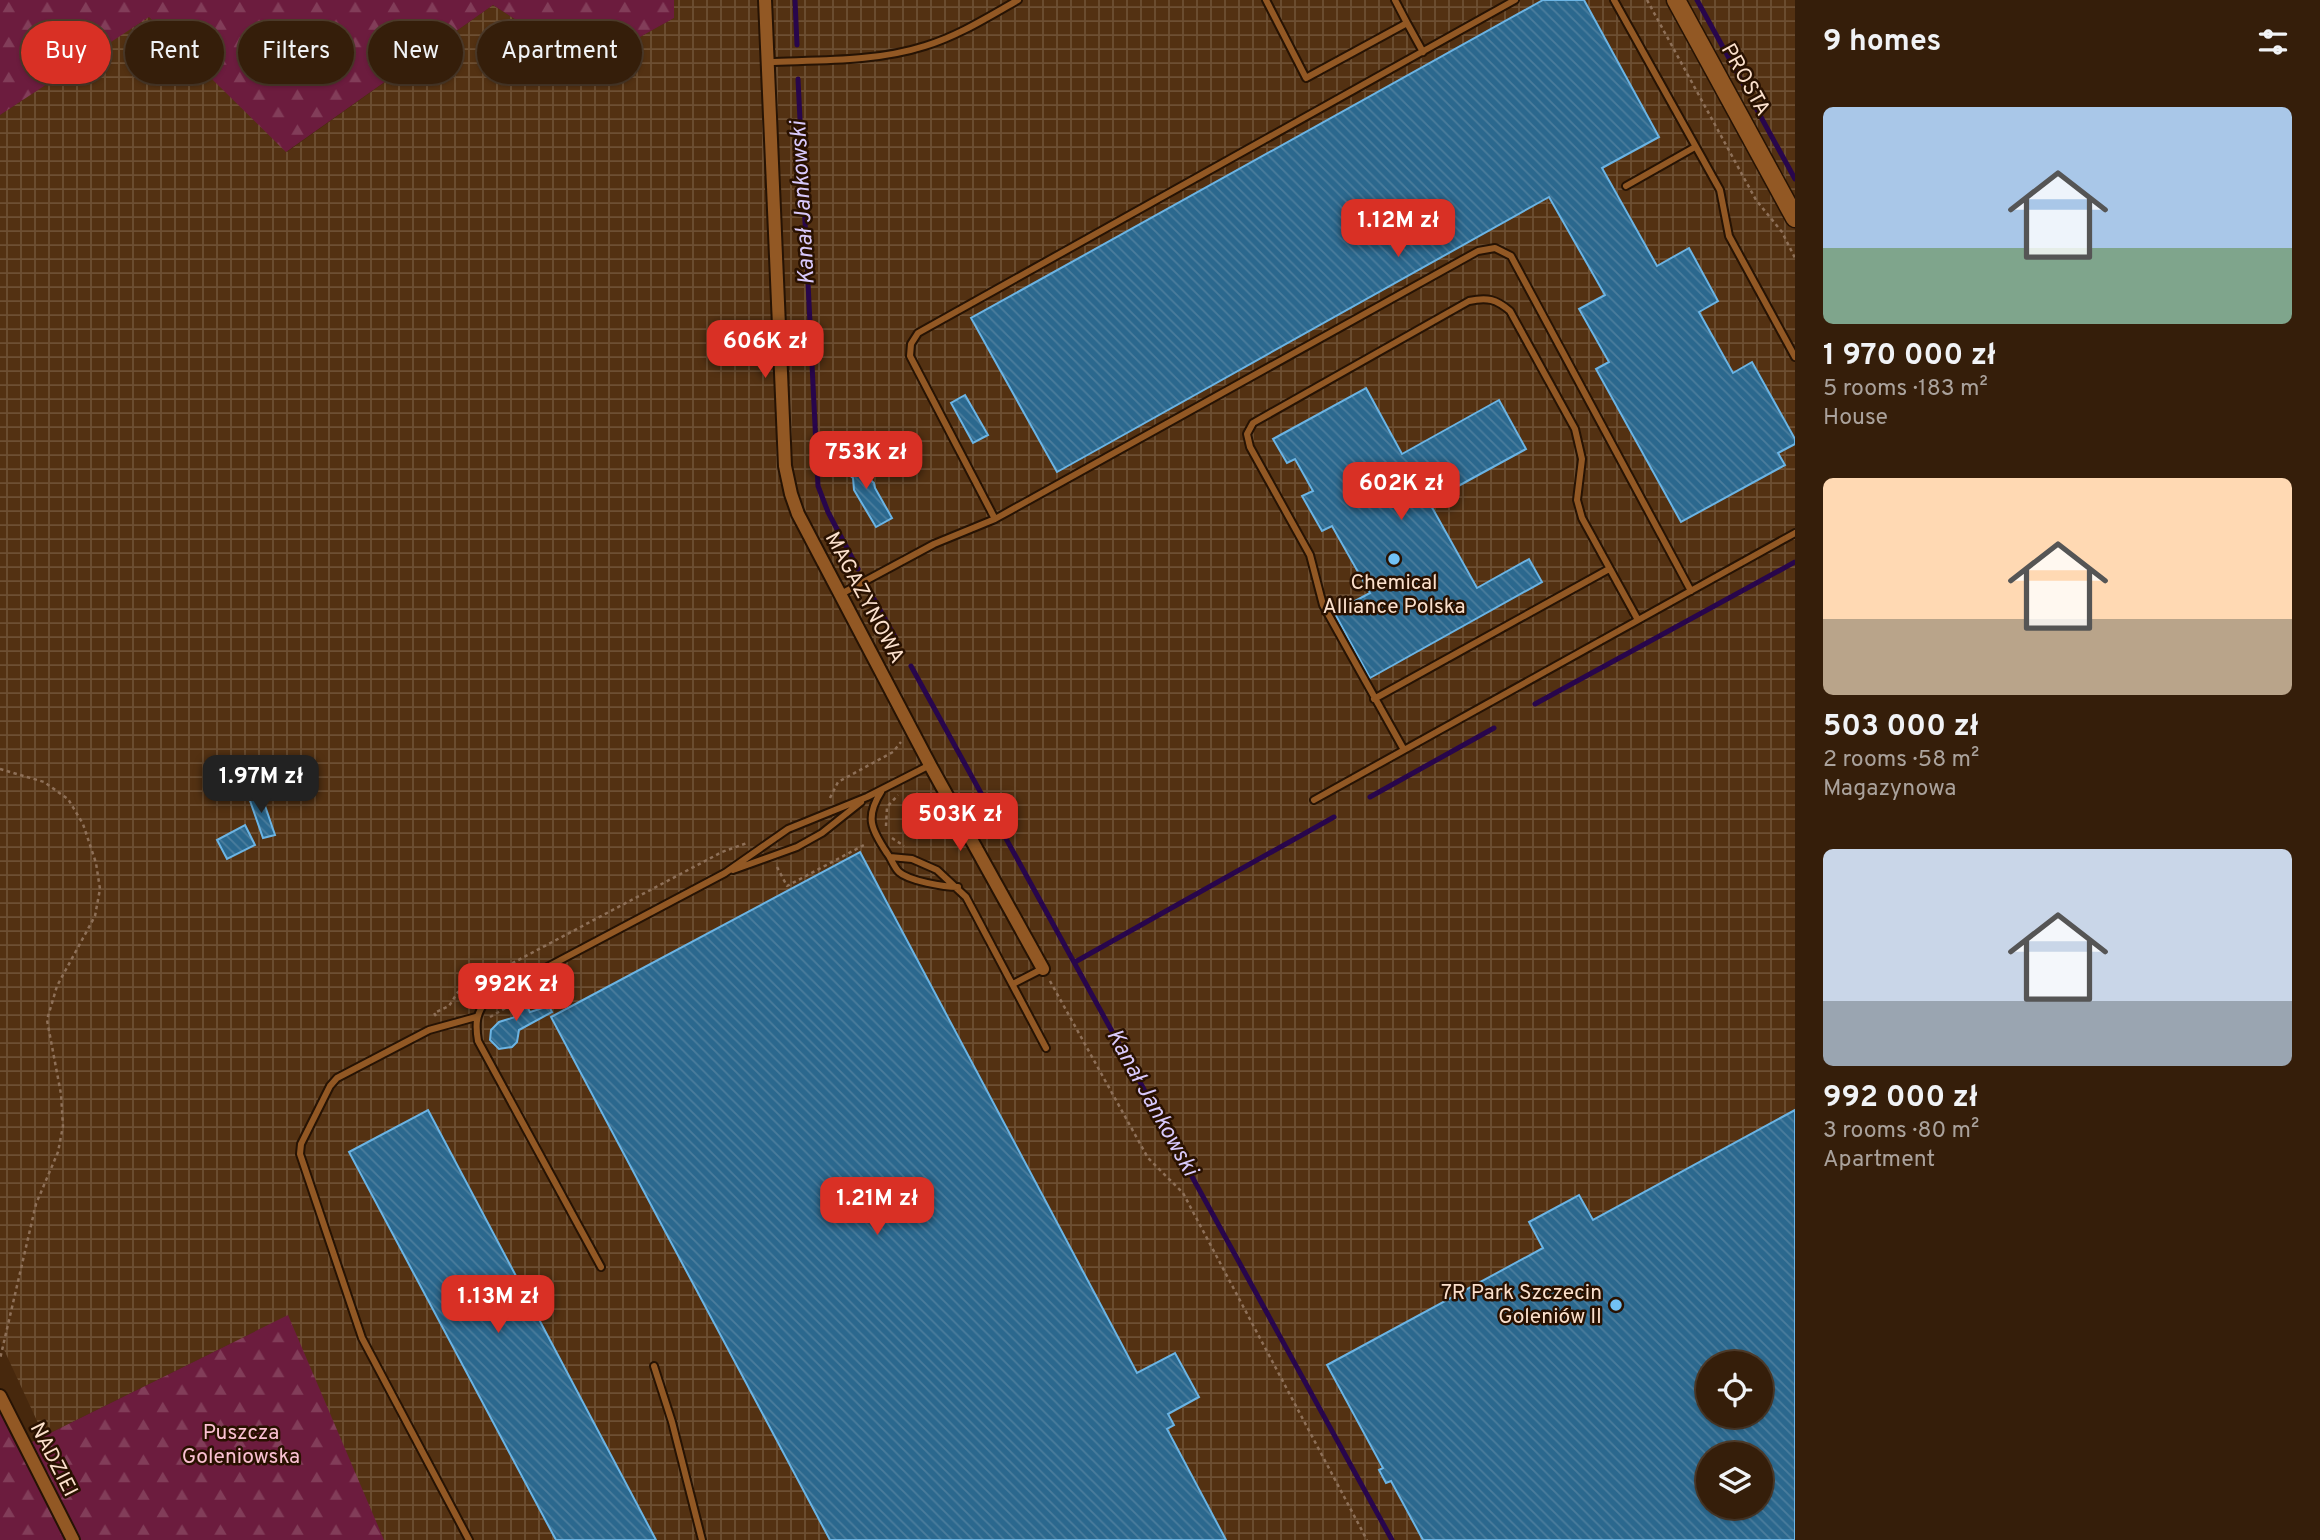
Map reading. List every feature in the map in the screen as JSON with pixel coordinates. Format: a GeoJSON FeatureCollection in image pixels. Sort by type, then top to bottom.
{"type":"FeatureCollection","features":[{"type":"Feature","properties":{"kind":"street","name":"MAGAZYNOWA"},"geometry":{"type":"LineString","coordinates":[[765,0],[786,466],[790,494],[930,765],[1043,969]]}},
{"type":"Feature","properties":{"kind":"street","name":"PROSTA"},"geometry":{"type":"LineString","coordinates":[[1676,0],[1795,218]]}},
{"type":"Feature","properties":{"kind":"street","name":"NADZIEI"},"geometry":{"type":"LineString","coordinates":[[0,1396],[73,1540]]}},
{"type":"Feature","properties":{"kind":"lane"},"geometry":{"type":"LineString","coordinates":[[768,62],[882,56],[925,46],[959,33],[1018,0]]}},
{"type":"Feature","properties":{"kind":"lane"},"geometry":{"type":"LineString","coordinates":[[1266,0],[1306,78],[1407,23]]}},
{"type":"Feature","properties":{"kind":"lane"},"geometry":{"type":"LineString","coordinates":[[1395,0],[1423,52]]}},
{"type":"Feature","properties":{"kind":"lane"},"geometry":{"type":"LineString","coordinates":[[995,519],[910,356],[911,344],[918,333],[1515,0]]}},
{"type":"Feature","properties":{"kind":"lane"},"geometry":{"type":"LineString","coordinates":[[1614,0],[1720,190],[1730,236],[1795,357]]}},
{"type":"Feature","properties":{"kind":"lane"},"geometry":{"type":"LineString","coordinates":[[1626,186],[1695,147]]}},
{"type":"Feature","properties":{"kind":"lane"},"geometry":{"type":"LineString","coordinates":[[841,594],[934,544],[995,519],[1478,251],[1495,248],[1511,256],[1691,591]]}},
{"type":"Feature","properties":{"kind":"lane"},"geometry":{"type":"LineString","coordinates":[[1404,750],[1323,605],[1310,555],[1250,447],[1247,434],[1253,423],[1469,301],[1485,298],[1498,301],[1510,310],[1575,429],[1582,459],[1577,500],[1582,519],[1638,620]]}},
{"type":"Feature","properties":{"kind":"lane"},"geometry":{"type":"LineString","coordinates":[[1314,800],[1795,533]]}},
{"type":"Feature","properties":{"kind":"lane"},"geometry":{"type":"LineString","coordinates":[[1374,699],[1609,569]]}},
{"type":"Feature","properties":{"kind":"lane"},"geometry":{"type":"LineString","coordinates":[[601,1267],[478,1041],[476,1017],[487,999],[725,873],[788,829],[867,797],[930,765]]}},
{"type":"Feature","properties":{"kind":"lane"},"geometry":{"type":"LineString","coordinates":[[881,790],[870,813],[871,823],[900,873],[936,887],[958,887]]}},
{"type":"Feature","properties":{"kind":"lane"},"geometry":{"type":"LineString","coordinates":[[725,873],[797,847],[822,833],[867,797]]}},
{"type":"Feature","properties":{"kind":"lane"},"geometry":{"type":"LineString","coordinates":[[890,857],[912,859],[937,870],[958,887],[966,897],[1046,1048]]}},
{"type":"Feature","properties":{"kind":"lane"},"geometry":{"type":"LineString","coordinates":[[1013,984],[1043,969]]}},
{"type":"Feature","properties":{"kind":"lane"},"geometry":{"type":"LineString","coordinates":[[469,1540],[362,1338],[303,1170],[300,1154],[303,1140],[334,1082],[440,1026],[476,1017]]}},
{"type":"Feature","properties":{"kind":"lane"},"geometry":{"type":"LineString","coordinates":[[653,1366],[672,1422],[702,1540]]}},
{"type":"Feature","properties":{"kind":"path"},"geometry":{"type":"LineString","coordinates":[[1647,0],[1756,200],[1782,232],[1795,258]]}},
{"type":"Feature","properties":{"kind":"path"},"geometry":{"type":"LineString","coordinates":[[831,798],[838,782],[898,748],[902,740],[899,718],[905,715]]}},
{"type":"Feature","properties":{"kind":"path"},"geometry":{"type":"LineString","coordinates":[[0,769],[44,782],[68,799],[83,824],[96,863],[100,889],[94,916],[57,986],[47,1020],[61,1094],[63,1126],[58,1152],[36,1204],[0,1359]]}},
{"type":"Feature","properties":{"kind":"path"},"geometry":{"type":"LineString","coordinates":[[888,833],[885,820],[887,807],[901,794],[895,783]]}},
{"type":"Feature","properties":{"kind":"path"},"geometry":{"type":"LineString","coordinates":[[440,1026],[435,1013],[449,1006],[458,992],[722,852],[749,842]]}},
{"type":"Feature","properties":{"kind":"path"},"geometry":{"type":"LineString","coordinates":[[776,864],[787,886],[864,845]]}},
{"type":"Feature","properties":{"kind":"path"},"geometry":{"type":"LineString","coordinates":[[1043,969],[1148,1158],[1183,1193],[1367,1540]]}},
{"type":"Feature","properties":{"kind":"path"},"geometry":{"type":"LineString","coordinates":[[475,1025],[509,1006]]}},
{"type":"Feature","properties":{"kind":"shaded area"},"geometry":{"type":"Polygon","coordinates":[[[674,0],[1795,0],[1795,1540],[367,1540],[268,1325],[44,1436],[0,1341],[0,115],[47,84],[111,84],[111,41],[125,32],[125,84],[218,84],[287,152],[382,84],[463,84],[463,26],[493,5],[518,21],[477,21],[477,84],[642,84],[642,36],[674,18],[674,0]]]}},
{"type":"Feature","properties":{"kind":"shaded area"},"geometry":{"type":"Polygon","coordinates":[[[149,16],[154,21],[141,21],[149,16]]]}},
{"type":"Feature","properties":{"kind":"green space"},"geometry":{"type":"Polygon","coordinates":[[[0,0],[674,0],[674,18],[642,36],[642,21],[518,21],[493,5],[463,26],[463,21],[368,21],[368,84],[382,84],[286,152],[217,84],[224,84],[224,21],[153,21],[149,17],[143,21],[125,21],[125,33],[111,42],[111,21],[21,21],[21,84],[47,84],[0,115],[0,0]]]}},
{"type":"Feature","properties":{"kind":"green space","name":"Puszcza Goleniowska"},"geometry":{"type":"Polygon","coordinates":[[[288,1315],[384,1540],[0,1540],[0,1410],[20,1448],[288,1315]]]}},
{"type":"Feature","properties":{"kind":"building"},"geometry":{"type":"Polygon","coordinates":[[[1543,0],[1584,0],[1659,137],[1602,168],[1657,266],[1689,248],[1718,301],[1699,312],[1733,373],[1752,362],[1795,439],[1795,444],[1778,453],[1785,465],[1681,522],[1596,369],[1609,362],[1579,309],[1605,295],[1549,197],[1057,472],[971,318],[1543,0]]]}},
{"type":"Feature","properties":{"kind":"building"},"geometry":{"type":"Polygon","coordinates":[[[1366,388],[1402,454],[1499,400],[1526,449],[1429,502],[1477,588],[1529,559],[1542,582],[1370,678],[1334,612],[1370,593],[1332,526],[1322,531],[1302,496],[1313,491],[1295,459],[1287,463],[1273,439],[1366,388]]]}},
{"type":"Feature","properties":{"kind":"building"},"geometry":{"type":"Polygon","coordinates":[[[965,395],[988,435],[973,443],[951,403],[965,395]]]}},
{"type":"Feature","properties":{"kind":"building"},"geometry":{"type":"Polygon","coordinates":[[[851,455],[860,458],[863,473],[874,483],[892,518],[876,527],[854,490],[853,478],[842,469],[843,460],[851,455]]]}},
{"type":"Feature","properties":{"kind":"building"},"geometry":{"type":"Polygon","coordinates":[[[260,791],[275,835],[263,838],[248,795],[260,791]]]}},
{"type":"Feature","properties":{"kind":"building"},"geometry":{"type":"Polygon","coordinates":[[[245,825],[255,845],[227,859],[217,840],[245,825]]]}},
{"type":"Feature","properties":{"kind":"building"},"geometry":{"type":"Polygon","coordinates":[[[860,852],[1137,1373],[1175,1353],[1199,1397],[1168,1414],[1174,1425],[1167,1429],[1226,1540],[830,1540],[551,1017],[860,852]]]}},
{"type":"Feature","properties":{"kind":"building"},"geometry":{"type":"Polygon","coordinates":[[[521,995],[530,1012],[549,1006],[552,1012],[519,1030],[517,1042],[512,1047],[499,1049],[490,1040],[491,1030],[499,1022],[515,1017],[507,1003],[521,995]]]}},
{"type":"Feature","properties":{"kind":"building"},"geometry":{"type":"Polygon","coordinates":[[[428,1110],[656,1540],[556,1540],[349,1152],[428,1110]]]}},
{"type":"Feature","properties":{"kind":"building","name":"7R Park Szczecin Goleniów II"},"geometry":{"type":"Polygon","coordinates":[[[1795,1110],[1795,1540],[1423,1540],[1391,1481],[1386,1483],[1379,1470],[1383,1468],[1327,1365],[1543,1248],[1529,1222],[1579,1195],[1593,1220],[1795,1110]]]}},
{"type":"Feature","properties":{"kind":"waterway","name":"Kanał Jankowski"},"geometry":{"type":"LineString","coordinates":[[795,0],[797,45]]}},
{"type":"Feature","properties":{"kind":"waterway"},"geometry":{"type":"LineString","coordinates":[[1697,0],[1746,89]]}},
{"type":"Feature","properties":{"kind":"waterway","name":"Kanał Jankowski"},"geometry":{"type":"LineString","coordinates":[[798,79],[818,486],[828,512],[858,569]]}},
{"type":"Feature","properties":{"kind":"waterway"},"geometry":{"type":"LineString","coordinates":[[1756,108],[1795,179]]}},
{"type":"Feature","properties":{"kind":"waterway"},"geometry":{"type":"LineString","coordinates":[[1535,704],[1795,562]]}},
{"type":"Feature","properties":{"kind":"waterway","name":"Kanał Jankowski"},"geometry":{"type":"LineString","coordinates":[[874,599],[895,637]]}},
{"type":"Feature","properties":{"kind":"waterway","name":"Kanał Jankowski"},"geometry":{"type":"LineString","coordinates":[[911,666],[1392,1540]]}},
{"type":"Feature","properties":{"kind":"waterway"},"geometry":{"type":"LineString","coordinates":[[1370,797],[1494,728]]}},
{"type":"Feature","properties":{"kind":"waterway"},"geometry":{"type":"LineString","coordinates":[[1075,962],[1334,817]]}},
{"type":"Feature","properties":{"kind":"place","name":"Chemical Alliance Polska"},"geometry":{"type":"Point","coordinates":[1394,559]}},
{"type":"Feature","properties":{"kind":"place","name":"7R Park Szczecin Goleniów II"},"geometry":{"type":"Point","coordinates":[1616,1305]}}]}
